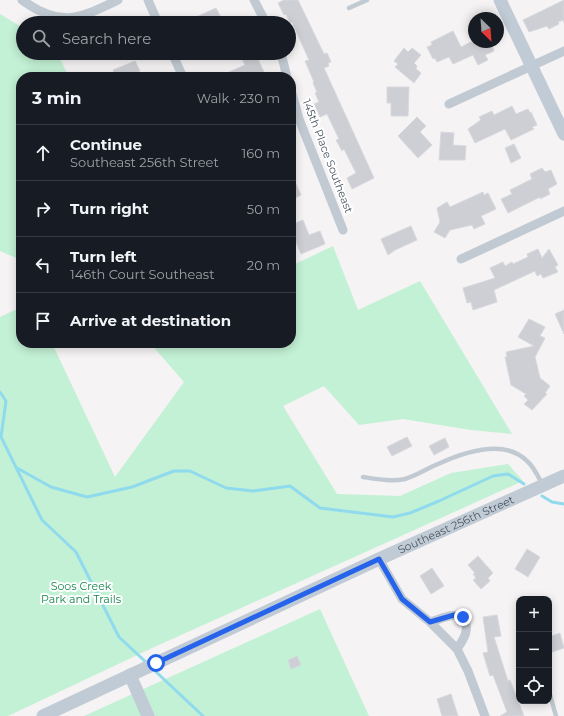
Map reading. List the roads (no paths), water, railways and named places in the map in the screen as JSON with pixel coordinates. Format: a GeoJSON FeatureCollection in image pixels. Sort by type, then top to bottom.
{"type":"FeatureCollection","features":[{"type":"Feature","properties":{"kind":"main road"},"geometry":{"type":"LineString","coordinates":[[500,0],[564,134]]}},
{"type":"Feature","properties":{"kind":"main road","name":"Southeast 256th Street"},"geometry":{"type":"LineString","coordinates":[[43,716],[379,559],[564,476]]}},
{"type":"Feature","properties":{"kind":"main road"},"geometry":{"type":"LineString","coordinates":[[135,672],[148,716]]}},
{"type":"Feature","properties":{"kind":"street"},"geometry":{"type":"LineString","coordinates":[[22,0],[46,15],[50,16]]}},
{"type":"Feature","properties":{"kind":"street"},"geometry":{"type":"LineString","coordinates":[[78,16],[118,0]]}},
{"type":"Feature","properties":{"kind":"street"},"geometry":{"type":"LineString","coordinates":[[148,0],[155,16]]}},
{"type":"Feature","properties":{"kind":"street"},"geometry":{"type":"LineString","coordinates":[[254,0],[262,16]]}},
{"type":"Feature","properties":{"kind":"street"},"geometry":{"type":"LineString","coordinates":[[449,104],[564,51]]}},
{"type":"Feature","properties":{"kind":"street"},"geometry":{"type":"LineString","coordinates":[[175,60],[181,72]]}},
{"type":"Feature","properties":{"kind":"street"},"geometry":{"type":"LineString","coordinates":[[283,60],[286,72]]}},
{"type":"Feature","properties":{"kind":"street","name":"145th Place Southeast"},"geometry":{"type":"LineString","coordinates":[[296,108],[343,230]]}},
{"type":"Feature","properties":{"kind":"street"},"geometry":{"type":"LineString","coordinates":[[461,259],[564,211]]}},
{"type":"Feature","properties":{"kind":"street"},"geometry":{"type":"LineString","coordinates":[[379,559],[402,599],[430,622],[457,648],[468,670],[485,716]]}},
{"type":"Feature","properties":{"kind":"street"},"geometry":{"type":"LineString","coordinates":[[430,622],[454,615],[460,615],[464,618],[467,628],[465,637],[457,648]]}},
{"type":"Feature","properties":{"kind":"lane"},"geometry":{"type":"LineString","coordinates":[[349,8],[367,0]]}},
{"type":"Feature","properties":{"kind":"lane"},"geometry":{"type":"LineString","coordinates":[[363,477],[393,480],[406,479],[466,453],[496,448],[509,450],[528,462],[543,486]]}},
{"type":"Feature","properties":{"kind":"lane"},"geometry":{"type":"LineString","coordinates":[[552,702],[556,716]]}},
{"type":"Feature","properties":{"kind":"waterway"},"geometry":{"type":"LineString","coordinates":[[0,392],[6,401],[1,437],[42,520],[76,552],[119,637],[148,664]]}},
{"type":"Feature","properties":{"kind":"waterway"},"geometry":{"type":"LineString","coordinates":[[17,468],[51,487],[87,497],[132,487],[174,471],[190,471],[226,488],[253,491],[290,486],[320,508],[393,517],[410,513],[493,476],[508,474],[524,484]]}},
{"type":"Feature","properties":{"kind":"waterway"},"geometry":{"type":"LineString","coordinates":[[542,496],[552,502],[564,504]]}},
{"type":"Feature","properties":{"kind":"waterway"},"geometry":{"type":"LineString","coordinates":[[153,669],[203,716]]}},
{"type":"Feature","properties":{"kind":"park label","name":"Soos Creek Park and Trails"},"geometry":{"type":"Point","coordinates":[81,592]}}]}
